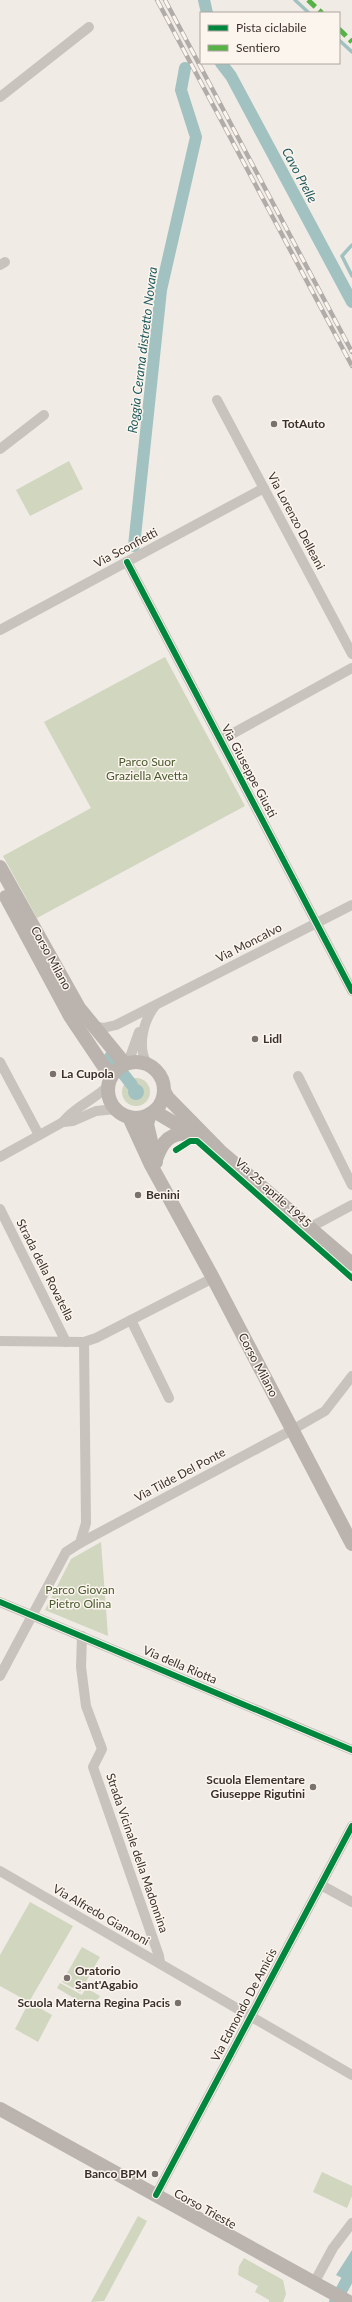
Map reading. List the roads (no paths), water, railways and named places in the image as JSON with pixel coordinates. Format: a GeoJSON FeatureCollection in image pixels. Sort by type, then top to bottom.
{"type":"FeatureCollection","features":[{"type":"Feature","properties":{"kind":"main road","name":"Corso Milano"},"geometry":{"type":"LineString","coordinates":[[0,867],[79,1008],[127,1063]]}},
{"type":"Feature","properties":{"kind":"main road"},"geometry":{"type":"LineString","coordinates":[[0,877],[73,1006],[79,1008]]}},
{"type":"Feature","properties":{"kind":"main road","name":"Corso Milano"},"geometry":{"type":"LineString","coordinates":[[0,886],[70,1016],[97,1055],[109,1082]]}},
{"type":"Feature","properties":{"kind":"main road"},"geometry":{"type":"LineString","coordinates":[[152,1112],[174,1114],[164,1091],[159,1074],[147,1064],[127,1063],[118,1069],[109,1082],[109,1097],[116,1110],[129,1117],[140,1117],[152,1112],[160,1103],[164,1091]]}},
{"type":"Feature","properties":{"kind":"main road","name":"Corso Milano"},"geometry":{"type":"LineString","coordinates":[[152,1112],[147,1124],[163,1187]]}},
{"type":"Feature","properties":{"kind":"main road","name":"Via 25 aprile 1945"},"geometry":{"type":"LineString","coordinates":[[174,1114],[193,1134],[220,1151]]}},
{"type":"Feature","properties":{"kind":"main road","name":"Via 25 aprile 1945"},"geometry":{"type":"LineString","coordinates":[[174,1114],[220,1151],[352,1264]]}},
{"type":"Feature","properties":{"kind":"main road","name":"Corso Milano"},"geometry":{"type":"LineString","coordinates":[[129,1117],[138,1139],[163,1187],[352,1544]]}},
{"type":"Feature","properties":{"kind":"main road"},"geometry":{"type":"LineString","coordinates":[[156,1162],[162,1144],[168,1139],[179,1132],[193,1134]]}},
{"type":"Feature","properties":{"kind":"main road","name":"Corso Trieste"},"geometry":{"type":"LineString","coordinates":[[0,2109],[349,2302]]}},
{"type":"Feature","properties":{"kind":"street"},"geometry":{"type":"LineString","coordinates":[[0,97],[89,27]]}},
{"type":"Feature","properties":{"kind":"street","name":"Via Lorenzo Delleani"},"geometry":{"type":"LineString","coordinates":[[217,400],[352,654]]}},
{"type":"Feature","properties":{"kind":"street"},"geometry":{"type":"LineString","coordinates":[[0,449],[44,415]]}},
{"type":"Feature","properties":{"kind":"street","name":"Via Sconfietti"},"geometry":{"type":"LineString","coordinates":[[0,630],[264,488]]}},
{"type":"Feature","properties":{"kind":"street","name":"Via Giuseppe Giusti"},"geometry":{"type":"LineString","coordinates":[[127,562],[352,991]]}},
{"type":"Feature","properties":{"kind":"street"},"geometry":{"type":"LineString","coordinates":[[221,740],[352,668]]}},
{"type":"Feature","properties":{"kind":"street","name":"Via Moncalvo"},"geometry":{"type":"LineString","coordinates":[[94,1026],[103,1028],[116,1025],[352,905]]}},
{"type":"Feature","properties":{"kind":"street"},"geometry":{"type":"LineString","coordinates":[[127,1063],[138,1043],[150,1012],[155,1005]]}},
{"type":"Feature","properties":{"kind":"street"},"geometry":{"type":"LineString","coordinates":[[138,1043],[147,1064]]}},
{"type":"Feature","properties":{"kind":"street"},"geometry":{"type":"LineString","coordinates":[[0,1062],[39,1135]]}},
{"type":"Feature","properties":{"kind":"street"},"geometry":{"type":"LineString","coordinates":[[298,1076],[352,1185]]}},
{"type":"Feature","properties":{"kind":"street"},"geometry":{"type":"LineString","coordinates":[[63,1122],[69,1113],[88,1103],[109,1082]]}},
{"type":"Feature","properties":{"kind":"street"},"geometry":{"type":"LineString","coordinates":[[0,1157],[63,1122],[74,1120],[96,1111],[116,1110]]}},
{"type":"Feature","properties":{"kind":"street"},"geometry":{"type":"LineString","coordinates":[[310,1228],[352,1205]]}},
{"type":"Feature","properties":{"kind":"street","name":"Strada della Rovatella"},"geometry":{"type":"LineString","coordinates":[[0,1209],[66,1342]]}},
{"type":"Feature","properties":{"kind":"street"},"geometry":{"type":"LineString","coordinates":[[0,1341],[86,1341],[131,1320],[212,1278]]}},
{"type":"Feature","properties":{"kind":"street"},"geometry":{"type":"LineString","coordinates":[[131,1320],[169,1398]]}},
{"type":"Feature","properties":{"kind":"street"},"geometry":{"type":"LineString","coordinates":[[80,1543],[86,1523],[86,1341]]}},
{"type":"Feature","properties":{"kind":"street","name":"Via Tilde Del Ponte"},"geometry":{"type":"LineString","coordinates":[[0,1676],[34,1615],[66,1552],[80,1543],[325,1411],[352,1376]]}},
{"type":"Feature","properties":{"kind":"street","name":"Via della Riotta"},"geometry":{"type":"LineString","coordinates":[[0,1602],[352,1750]]}},
{"type":"Feature","properties":{"kind":"street","name":"Strada Vicinale della Madonnina"},"geometry":{"type":"LineString","coordinates":[[82,1636],[81,1667],[86,1706],[102,1749],[93,1767],[159,1956],[160,1963]]}},
{"type":"Feature","properties":{"kind":"street","name":"Via Edmondo De Amicis"},"geometry":{"type":"LineString","coordinates":[[156,2195],[352,1826]]}},
{"type":"Feature","properties":{"kind":"street","name":"Via Alfredo Giannoni"},"geometry":{"type":"LineString","coordinates":[[0,1872],[352,2075]]}},
{"type":"Feature","properties":{"kind":"street"},"geometry":{"type":"LineString","coordinates":[[321,1884],[352,1902]]}},
{"type":"Feature","properties":{"kind":"street"},"geometry":{"type":"LineString","coordinates":[[314,2283],[333,2248],[352,2223]]}},
{"type":"Feature","properties":{"kind":"water"},"geometry":{"type":"Polygon","coordinates":[[[136,1084],[142,1086],[144,1092],[142,1098],[136,1100],[130,1098],[128,1092],[130,1086],[136,1084]]]}},
{"type":"Feature","properties":{"kind":"water"},"geometry":{"type":"Polygon","coordinates":[[[352,2250],[352,2283],[336,2275],[352,2250]]]}},
{"type":"Feature","properties":{"kind":"waterway","name":"Roggia Cerana distretto Novara"},"geometry":{"type":"LineString","coordinates":[[204,0],[207,12]]}},
{"type":"Feature","properties":{"kind":"waterway"},"geometry":{"type":"LineString","coordinates":[[295,0],[308,12]]}},
{"type":"Feature","properties":{"kind":"waterway"},"geometry":{"type":"LineString","coordinates":[[340,41],[352,52]]}},
{"type":"Feature","properties":{"kind":"waterway","name":"Cavo Prelle"},"geometry":{"type":"LineString","coordinates":[[222,64],[231,76],[352,302]]}},
{"type":"Feature","properties":{"kind":"waterway","name":"Roggia Cerana distretto Novara"},"geometry":{"type":"LineString","coordinates":[[134,546],[161,290],[196,137],[181,90],[185,68]]}},
{"type":"Feature","properties":{"kind":"waterway"},"geometry":{"type":"LineString","coordinates":[[352,245],[342,256],[352,276]]}},
{"type":"Feature","properties":{"kind":"waterway"},"geometry":{"type":"LineString","coordinates":[[110,1057],[132,1085]]}},
{"type":"Feature","properties":{"kind":"waterway"},"geometry":{"type":"LineString","coordinates":[[335,2302],[352,2271]]}},
{"type":"Feature","properties":{"kind":"railway"},"geometry":{"type":"LineString","coordinates":[[157,0],[352,366]]}},
{"type":"Feature","properties":{"kind":"railway"},"geometry":{"type":"LineString","coordinates":[[165,0],[352,352]]}},
{"type":"Feature","properties":{"kind":"place","name":"TotAuto"},"geometry":{"type":"Point","coordinates":[274,424]}},
{"type":"Feature","properties":{"kind":"place","name":"Lidl"},"geometry":{"type":"Point","coordinates":[255,1039]}},
{"type":"Feature","properties":{"kind":"place","name":"La Cupola"},"geometry":{"type":"Point","coordinates":[53,1074]}},
{"type":"Feature","properties":{"kind":"place","name":"Benini"},"geometry":{"type":"Point","coordinates":[138,1195]}},
{"type":"Feature","properties":{"kind":"place","name":"Scuola Elementare Giuseppe Rigutini"},"geometry":{"type":"Point","coordinates":[313,1787]}},
{"type":"Feature","properties":{"kind":"place","name":"Oratorio Sant'Agabio"},"geometry":{"type":"Point","coordinates":[67,1978]}},
{"type":"Feature","properties":{"kind":"place","name":"Scuola Materna Regina Pacis"},"geometry":{"type":"Point","coordinates":[178,2003]}},
{"type":"Feature","properties":{"kind":"place","name":"Banco BPM"},"geometry":{"type":"Point","coordinates":[155,2174]}},
{"type":"Feature","properties":{"kind":"park label","name":"Parco Suor Graziella Avetta"},"geometry":{"type":"Point","coordinates":[147,769]}},
{"type":"Feature","properties":{"kind":"park label","name":"Parco Giovan Pietro Olina"},"geometry":{"type":"Point","coordinates":[80,1597]}}]}
